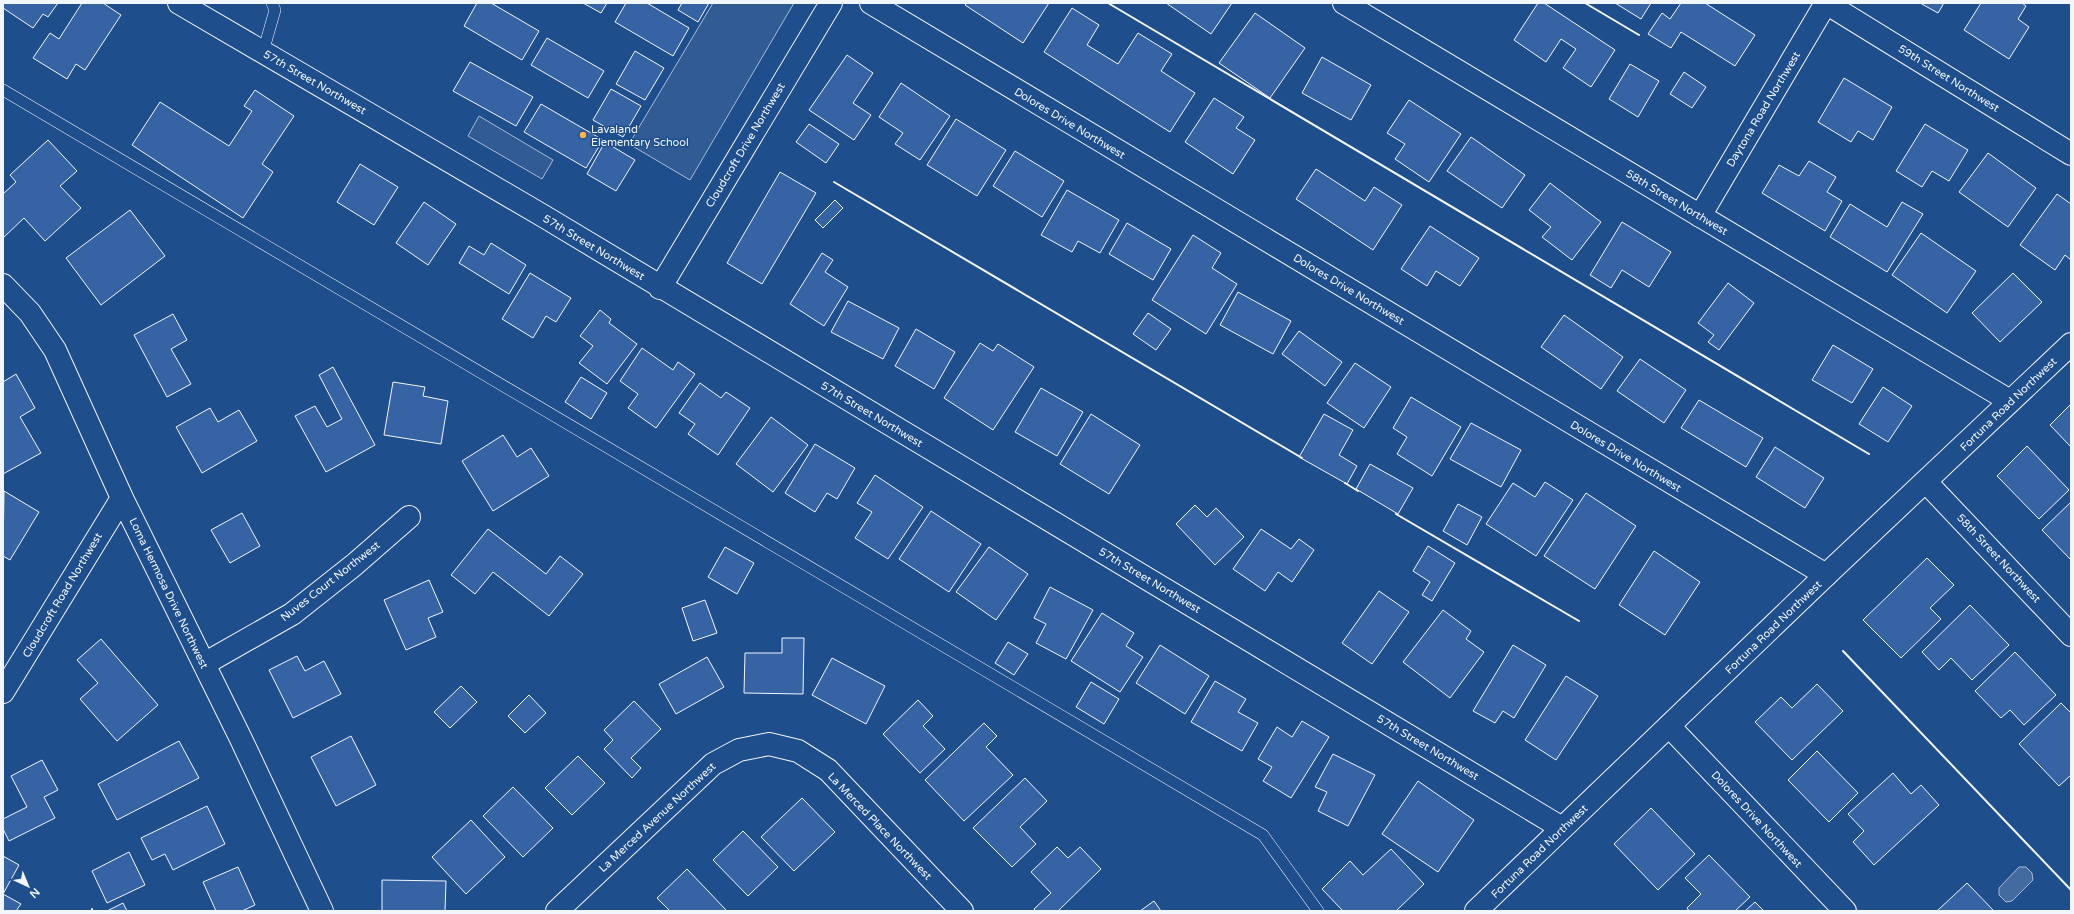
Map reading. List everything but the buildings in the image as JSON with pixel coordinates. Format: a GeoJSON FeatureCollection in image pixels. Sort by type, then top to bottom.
{"type":"FeatureCollection","features":[{"type":"Feature","properties":{"kind":"street","name":"57th Street Northwest"},"geometry":{"type":"LineString","coordinates":[[179,3],[545,217],[660,288],[1562,828]]}},
{"type":"Feature","properties":{"kind":"street","name":"Cloudcroft Drive Northwest"},"geometry":{"type":"LineString","coordinates":[[660,288],[831,3]]}},
{"type":"Feature","properties":{"kind":"street","name":"Dolores Drive Northwest"},"geometry":{"type":"LineString","coordinates":[[871,3],[1826,575]]}},
{"type":"Feature","properties":{"kind":"street","name":"58th Street Northwest"},"geometry":{"type":"LineString","coordinates":[[1344,3],[2010,401]]}},
{"type":"Feature","properties":{"kind":"street","name":"Daytona Road Northwest"},"geometry":{"type":"LineString","coordinates":[[1700,216],[1826,3]]}},
{"type":"Feature","properties":{"kind":"street","name":"59th Street Northwest"},"geometry":{"type":"LineString","coordinates":[[1826,3],[2071,154]]}},
{"type":"Feature","properties":{"kind":"street","name":"Loma Hermosa Drive Northwest"},"geometry":{"type":"LineString","coordinates":[[3,285],[30,313],[55,350],[122,498],[204,664],[322,911]]}},
{"type":"Feature","properties":{"kind":"street","name":"Fortuna Road Northwest"},"geometry":{"type":"LineString","coordinates":[[1476,911],[1826,575],[2071,344]]}},
{"type":"Feature","properties":{"kind":"street","name":"58th Street Northwest"},"geometry":{"type":"LineString","coordinates":[[1926,482],[2071,635]]}},
{"type":"Feature","properties":{"kind":"street","name":"Cloudcroft Road Northwest"},"geometry":{"type":"LineString","coordinates":[[3,692],[122,498]]}},
{"type":"Feature","properties":{"kind":"street","name":"Nuves Court Northwest"},"geometry":{"type":"LineString","coordinates":[[204,664],[292,614],[354,565],[409,517]]}},
{"type":"Feature","properties":{"kind":"street","name":"Dolores Drive Northwest"},"geometry":{"type":"LineString","coordinates":[[1669,726],[1844,911]]}},
{"type":"Feature","properties":{"kind":"street","name":"La Merced Avenue Northwest"},"geometry":{"type":"LineString","coordinates":[[557,911],[712,764],[739,750],[769,744]]}},
{"type":"Feature","properties":{"kind":"street","name":"La Merced Place Northwest"},"geometry":{"type":"LineString","coordinates":[[769,744],[798,751],[828,770],[962,911]]}},
{"type":"Feature","properties":{"kind":"lane"},"geometry":{"type":"LineString","coordinates":[[263,52],[275,10],[272,3]]}},
{"type":"Feature","properties":{"kind":"lane"},"geometry":{"type":"LineString","coordinates":[[3,90],[1263,835],[1318,911]]}},
{"type":"Feature","properties":{"kind":"shaded area"},"geometry":{"type":"Polygon","coordinates":[[[713,3],[794,3],[690,180],[629,144],[713,3]]]}},
{"type":"Feature","properties":{"kind":"shaded area"},"geometry":{"type":"Polygon","coordinates":[[[479,116],[553,160],[542,179],[468,136],[479,116]]]}},
{"type":"Feature","properties":{"kind":"shaded area"},"geometry":{"type":"Polygon","coordinates":[[[2019,867],[2026,867],[2032,873],[2033,880],[2012,901],[2006,902],[1999,895],[1999,888],[2019,867]]]}},
{"type":"Feature","properties":{"kind":"wall"},"geometry":{"type":"LineString","coordinates":[[1108,3],[1869,454]]}},
{"type":"Feature","properties":{"kind":"wall"},"geometry":{"type":"LineString","coordinates":[[1585,3],[1639,35]]}},
{"type":"Feature","properties":{"kind":"wall"},"geometry":{"type":"LineString","coordinates":[[834,182],[1302,458]]}},
{"type":"Feature","properties":{"kind":"wall"},"geometry":{"type":"LineString","coordinates":[[1345,483],[1358,491]]}},
{"type":"Feature","properties":{"kind":"wall"},"geometry":{"type":"LineString","coordinates":[[1396,514],[1579,621]]}},
{"type":"Feature","properties":{"kind":"wall"},"geometry":{"type":"LineString","coordinates":[[1843,651],[2071,890]]}},
{"type":"Feature","properties":{"kind":"place","name":"Lavaland Elementary School"},"geometry":{"type":"Point","coordinates":[583,135]}}]}
